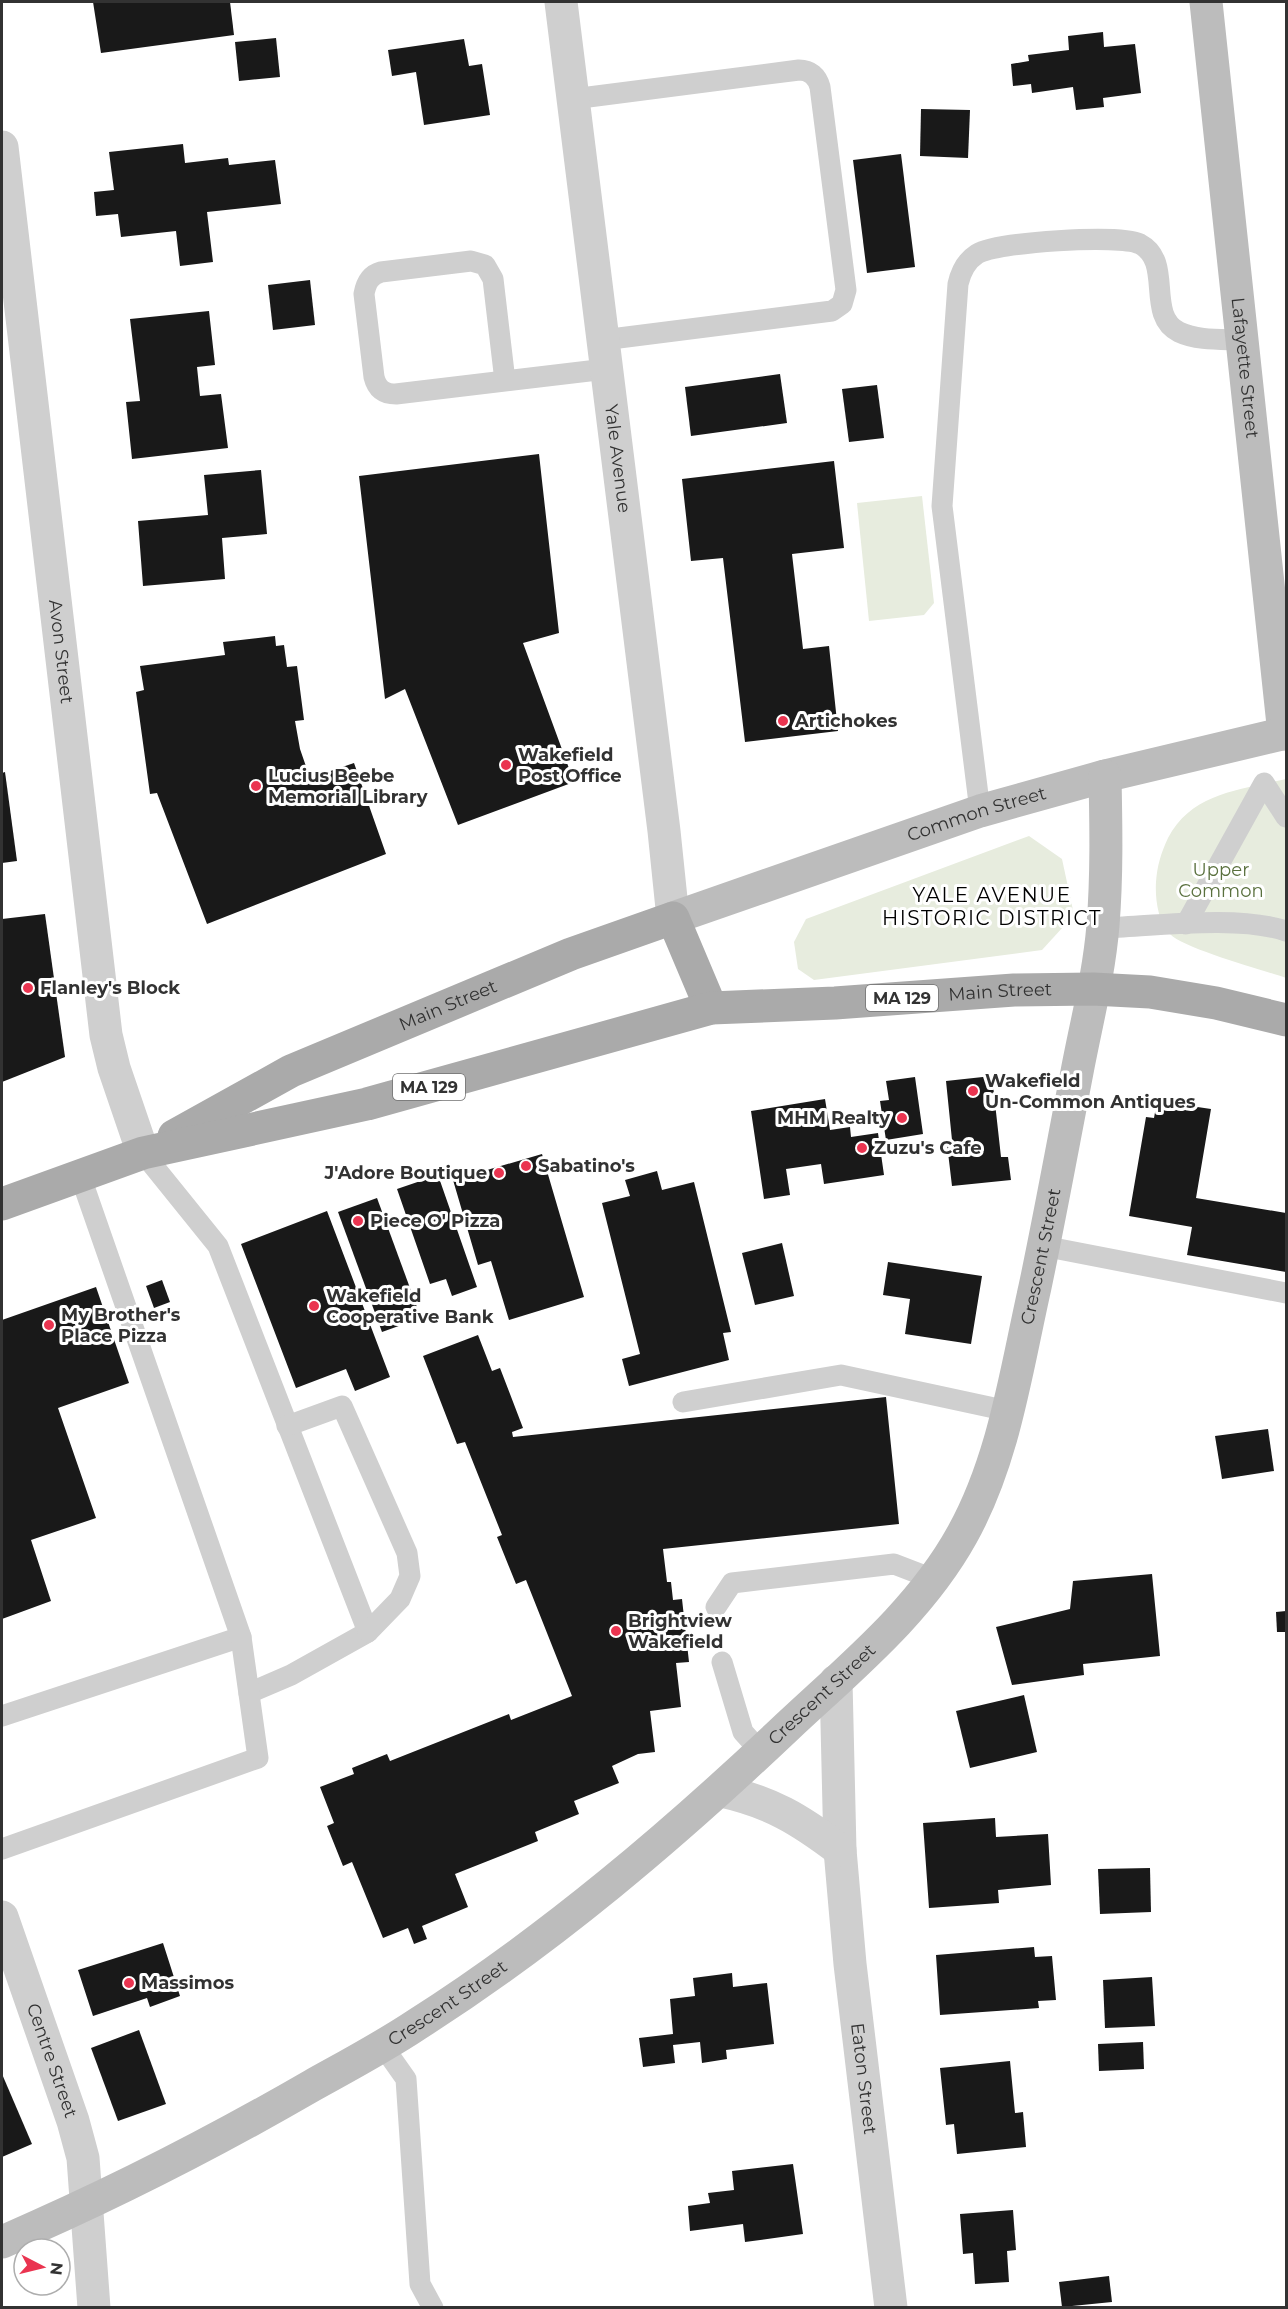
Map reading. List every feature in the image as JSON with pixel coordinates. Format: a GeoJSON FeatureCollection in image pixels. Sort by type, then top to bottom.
{"type":"FeatureCollection","features":[{"type":"Feature","properties":{"kind":"main road","name":"Lafayette Street"},"geometry":{"type":"LineString","coordinates":[[1206,2],[1286,733]]}},
{"type":"Feature","properties":{"kind":"main road","name":"Common Street"},"geometry":{"type":"LineString","coordinates":[[673,918],[980,811],[1105,776],[1286,733]]}},
{"type":"Feature","properties":{"kind":"main road","name":"Crescent Street"},"geometry":{"type":"LineString","coordinates":[[2,2242],[88,2205],[224,2136],[417,2025],[476,1984],[574,1913],[721,1791],[902,1616],[933,1579],[956,1547],[980,1501],[991,1474],[1008,1411],[1094,989],[1103,928],[1107,852],[1105,776]]}},
{"type":"Feature","properties":{"kind":"main road","name":"Main Street"},"geometry":{"type":"LineString","coordinates":[[143,1152],[291,1071],[571,954],[673,918]]}},
{"type":"Feature","properties":{"kind":"main road"},"geometry":{"type":"LineString","coordinates":[[673,918],[711,1008]]}},
{"type":"Feature","properties":{"kind":"main road","name":"Main Street"},"geometry":{"type":"LineString","coordinates":[[2,1204],[143,1152],[367,1104],[711,1008],[835,1003],[1014,990],[1094,989],[1150,992],[1216,1003],[1287,1020]]}},
{"type":"Feature","properties":{"kind":"street","name":"Yale Avenue"},"geometry":{"type":"LineString","coordinates":[[561,2],[673,918]]}},
{"type":"Feature","properties":{"kind":"street","name":"Avon Street"},"geometry":{"type":"LineString","coordinates":[[2,147],[106,1035],[114,1068],[143,1152]]}},
{"type":"Feature","properties":{"kind":"street","name":"Eaton Street"},"geometry":{"type":"LineString","coordinates":[[836,1681],[840,1850],[850,1964],[891,2307]]}},
{"type":"Feature","properties":{"kind":"street"},"geometry":{"type":"LineString","coordinates":[[721,1791],[752,1798],[784,1811],[813,1829],[840,1850]]}},
{"type":"Feature","properties":{"kind":"street","name":"Centre Street"},"geometry":{"type":"LineString","coordinates":[[2,1917],[74,2121],[83,2158],[94,2307]]}},
{"type":"Feature","properties":{"kind":"lane"},"geometry":{"type":"LineString","coordinates":[[505,381],[493,279],[485,265],[471,261],[381,272],[366,283],[364,294],[374,377],[379,388],[396,394],[505,381],[604,354],[832,311],[842,304],[846,290],[820,87],[813,74],[799,70],[573,99]]}},
{"type":"Feature","properties":{"kind":"lane"},"geometry":{"type":"LineString","coordinates":[[980,811],[942,506],[958,284],[964,267],[976,254],[993,249],[1089,238],[1135,243],[1151,253],[1157,263],[1164,312],[1168,322],[1176,330],[1202,338],[1243,340]]}},
{"type":"Feature","properties":{"kind":"lane"},"geometry":{"type":"LineString","coordinates":[[1186,924],[1264,783],[1287,817]]}},
{"type":"Feature","properties":{"kind":"lane"},"geometry":{"type":"LineString","coordinates":[[1103,928],[1220,923],[1281,926]]}},
{"type":"Feature","properties":{"kind":"lane"},"geometry":{"type":"LineString","coordinates":[[143,1152],[218,1246],[368,1632]]}},
{"type":"Feature","properties":{"kind":"lane"},"geometry":{"type":"LineString","coordinates":[[2,1850],[258,1758],[241,1637],[80,1175]]}},
{"type":"Feature","properties":{"kind":"lane"},"geometry":{"type":"LineString","coordinates":[[1043,1246],[1287,1293]]}},
{"type":"Feature","properties":{"kind":"lane"},"geometry":{"type":"LineString","coordinates":[[683,1402],[841,1375],[1008,1411]]}},
{"type":"Feature","properties":{"kind":"lane"},"geometry":{"type":"LineString","coordinates":[[249,1693],[291,1675],[368,1632],[400,1599],[410,1576],[408,1553],[342,1406],[287,1426]]}},
{"type":"Feature","properties":{"kind":"lane"},"geometry":{"type":"LineString","coordinates":[[716,1607],[732,1583],[894,1564],[933,1579]]}},
{"type":"Feature","properties":{"kind":"lane"},"geometry":{"type":"LineString","coordinates":[[2,1716],[241,1637]]}},
{"type":"Feature","properties":{"kind":"lane"},"geometry":{"type":"LineString","coordinates":[[722,1662],[743,1732],[761,1752]]}},
{"type":"Feature","properties":{"kind":"lane"},"geometry":{"type":"LineString","coordinates":[[382,2045],[406,2079],[420,2283],[415,2307]]}},
{"type":"Feature","properties":{"kind":"lane"},"geometry":{"type":"LineString","coordinates":[[420,2283],[433,2307]]}},
{"type":"Feature","properties":{"kind":"green space"},"geometry":{"type":"Polygon","coordinates":[[[922,496],[934,603],[924,615],[869,621],[857,503],[922,496]]]}},
{"type":"Feature","properties":{"kind":"green space","name":"Upper Common"},"geometry":{"type":"Polygon","coordinates":[[[1286,779],[1286,978],[1178,940],[1170,934],[1163,923],[1158,910],[1156,889],[1161,854],[1178,823],[1190,811],[1219,795],[1286,779]]]}},
{"type":"Feature","properties":{"kind":"green space"},"geometry":{"type":"Polygon","coordinates":[[[1029,836],[1062,859],[1074,915],[1042,950],[814,980],[798,969],[794,942],[806,919],[1029,836]]]}},
{"type":"Feature","properties":{"kind":"building"},"geometry":{"type":"Polygon","coordinates":[[[93,2],[230,2],[234,35],[101,53],[93,2]]]}},
{"type":"Feature","properties":{"kind":"building"},"geometry":{"type":"Polygon","coordinates":[[[1103,32],[1104,47],[1135,44],[1141,93],[1103,98],[1104,107],[1076,110],[1073,87],[1032,93],[1031,84],[1013,86],[1011,64],[1029,61],[1028,55],[1069,50],[1068,36],[1103,32]]]}},
{"type":"Feature","properties":{"kind":"building"},"geometry":{"type":"Polygon","coordinates":[[[276,38],[280,77],[239,81],[235,42],[276,38]]]}},
{"type":"Feature","properties":{"kind":"building"},"geometry":{"type":"Polygon","coordinates":[[[464,39],[469,66],[482,64],[490,115],[424,125],[416,72],[392,76],[388,50],[464,39]]]}},
{"type":"Feature","properties":{"kind":"building"},"geometry":{"type":"Polygon","coordinates":[[[921,109],[970,110],[968,158],[920,156],[921,109]]]}},
{"type":"Feature","properties":{"kind":"building"},"geometry":{"type":"Polygon","coordinates":[[[183,144],[185,163],[228,158],[229,165],[275,160],[281,204],[207,212],[213,262],[180,266],[176,231],[121,237],[118,214],[96,216],[94,192],[114,190],[109,152],[183,144]]]}},
{"type":"Feature","properties":{"kind":"building"},"geometry":{"type":"Polygon","coordinates":[[[901,154],[915,267],[867,273],[853,160],[901,154]]]}},
{"type":"Feature","properties":{"kind":"building"},"geometry":{"type":"Polygon","coordinates":[[[310,280],[315,325],[273,330],[268,285],[310,280]]]}},
{"type":"Feature","properties":{"kind":"building"},"geometry":{"type":"Polygon","coordinates":[[[209,311],[215,365],[197,367],[200,396],[221,394],[228,448],[132,459],[126,402],[140,401],[130,319],[209,311]]]}},
{"type":"Feature","properties":{"kind":"building"},"geometry":{"type":"Polygon","coordinates":[[[780,374],[787,423],[691,436],[685,387],[780,374]]]}},
{"type":"Feature","properties":{"kind":"building"},"geometry":{"type":"Polygon","coordinates":[[[877,385],[884,438],[849,442],[842,389],[877,385]]]}},
{"type":"Feature","properties":{"kind":"building"},"geometry":{"type":"Polygon","coordinates":[[[539,454],[559,633],[523,643],[574,782],[458,825],[405,689],[385,699],[359,476],[539,454]]]}},
{"type":"Feature","properties":{"kind":"building"},"geometry":{"type":"Polygon","coordinates":[[[834,461],[844,548],[792,554],[803,649],[829,646],[838,731],[745,742],[723,558],[691,561],[682,479],[834,461]]]}},
{"type":"Feature","properties":{"kind":"building"},"geometry":{"type":"Polygon","coordinates":[[[261,470],[267,534],[222,538],[225,579],[143,586],[138,521],[208,515],[204,475],[261,470]]]}},
{"type":"Feature","properties":{"kind":"building","name":"Lucius Beebe Memorial Library"},"geometry":{"type":"Polygon","coordinates":[[[275,636],[276,646],[284,645],[287,667],[297,666],[304,720],[295,721],[300,749],[310,778],[354,763],[386,854],[207,924],[157,793],[150,794],[136,692],[144,690],[140,666],[225,655],[223,642],[275,636]]]}},
{"type":"Feature","properties":{"kind":"building"},"geometry":{"type":"Polygon","coordinates":[[[5,772],[17,861],[2,863],[2,773],[5,772]]]}},
{"type":"Feature","properties":{"kind":"building","name":"Flanley's Block"},"geometry":{"type":"Polygon","coordinates":[[[45,914],[65,1057],[2,1082],[2,919],[45,914]]]}},
{"type":"Feature","properties":{"kind":"building"},"geometry":{"type":"Polygon","coordinates":[[[992,1076],[1001,1157],[1008,1157],[1011,1180],[952,1186],[947,1144],[952,1140],[946,1081],[992,1076]]]}},
{"type":"Feature","properties":{"kind":"building","name":"MHM Realty"},"geometry":{"type":"Polygon","coordinates":[[[915,1077],[923,1134],[886,1140],[880,1101],[889,1100],[886,1081],[915,1077]]]}},
{"type":"Feature","properties":{"kind":"building"},"geometry":{"type":"Polygon","coordinates":[[[825,1099],[830,1130],[850,1127],[851,1137],[878,1133],[884,1175],[824,1184],[821,1164],[786,1169],[790,1195],[764,1199],[751,1111],[825,1099]]]}},
{"type":"Feature","properties":{"kind":"building"},"geometry":{"type":"Polygon","coordinates":[[[1157,1101],[1211,1109],[1196,1198],[1286,1213],[1286,1272],[1187,1255],[1192,1227],[1129,1216],[1146,1117],[1154,1118],[1157,1101]]]}},
{"type":"Feature","properties":{"kind":"building"},"geometry":{"type":"Polygon","coordinates":[[[542,1154],[584,1297],[509,1320],[491,1261],[478,1265],[453,1180],[542,1154]]]}},
{"type":"Feature","properties":{"kind":"building"},"geometry":{"type":"Polygon","coordinates":[[[657,1171],[662,1190],[694,1182],[731,1332],[723,1333],[729,1360],[629,1386],[622,1359],[640,1354],[602,1203],[630,1196],[625,1180],[657,1171]]]}},
{"type":"Feature","properties":{"kind":"building"},"geometry":{"type":"Polygon","coordinates":[[[438,1175],[477,1287],[452,1296],[446,1279],[430,1284],[397,1189],[438,1175]]]}},
{"type":"Feature","properties":{"kind":"building"},"geometry":{"type":"Polygon","coordinates":[[[377,1198],[421,1318],[382,1332],[338,1212],[377,1198]]]}},
{"type":"Feature","properties":{"kind":"building","name":"Wakefield Cooperative Bank"},"geometry":{"type":"Polygon","coordinates":[[[327,1211],[390,1377],[355,1391],[346,1369],[296,1388],[241,1244],[327,1211]]]}},
{"type":"Feature","properties":{"kind":"building"},"geometry":{"type":"Polygon","coordinates":[[[782,1243],[794,1296],[755,1305],[742,1253],[782,1243]]]}},
{"type":"Feature","properties":{"kind":"building"},"geometry":{"type":"Polygon","coordinates":[[[888,1262],[982,1276],[971,1344],[905,1334],[910,1299],[883,1295],[888,1262]]]}},
{"type":"Feature","properties":{"kind":"building"},"geometry":{"type":"Polygon","coordinates":[[[162,1280],[170,1302],[154,1308],[146,1286],[162,1280]]]}},
{"type":"Feature","properties":{"kind":"building"},"geometry":{"type":"Polygon","coordinates":[[[96,1287],[129,1383],[58,1408],[96,1518],[31,1540],[51,1601],[2,1619],[2,1320],[96,1287]]]}},
{"type":"Feature","properties":{"kind":"building","name":"Brightview Wakefield"},"geometry":{"type":"Polygon","coordinates":[[[478,1335],[492,1371],[500,1368],[523,1428],[512,1432],[513,1437],[886,1397],[899,1524],[663,1549],[667,1582],[671,1582],[673,1600],[682,1599],[689,1662],[676,1663],[681,1707],[650,1711],[655,1752],[638,1754],[612,1766],[619,1783],[574,1801],[579,1814],[535,1832],[538,1841],[455,1874],[468,1907],[422,1926],[427,1939],[414,1944],[408,1928],[383,1938],[352,1862],[343,1866],[327,1826],[334,1823],[320,1787],[354,1774],[352,1768],[387,1754],[390,1761],[509,1714],[511,1720],[572,1696],[526,1580],[516,1584],[497,1537],[502,1535],[465,1442],[457,1444],[423,1356],[478,1335]]]}},
{"type":"Feature","properties":{"kind":"building"},"geometry":{"type":"Polygon","coordinates":[[[1268,1429],[1274,1471],[1222,1479],[1215,1436],[1268,1429]]]}},
{"type":"Feature","properties":{"kind":"building"},"geometry":{"type":"Polygon","coordinates":[[[1152,1574],[1160,1656],[1083,1664],[1084,1675],[1012,1685],[996,1627],[1070,1609],[1073,1581],[1152,1574]]]}},
{"type":"Feature","properties":{"kind":"building"},"geometry":{"type":"Polygon","coordinates":[[[1286,1611],[1286,1632],[1277,1632],[1276,1612],[1286,1611]]]}},
{"type":"Feature","properties":{"kind":"building"},"geometry":{"type":"Polygon","coordinates":[[[1024,1695],[1037,1752],[970,1768],[956,1711],[1024,1695]]]}},
{"type":"Feature","properties":{"kind":"building"},"geometry":{"type":"Polygon","coordinates":[[[995,1818],[996,1837],[1048,1834],[1051,1885],[998,1890],[999,1903],[929,1908],[923,1823],[995,1818]]]}},
{"type":"Feature","properties":{"kind":"building"},"geometry":{"type":"Polygon","coordinates":[[[1150,1868],[1151,1912],[1100,1914],[1098,1869],[1150,1868]]]}},
{"type":"Feature","properties":{"kind":"building","name":"Massimos"},"geometry":{"type":"Polygon","coordinates":[[[163,1943],[180,1996],[150,2007],[147,1998],[93,2016],[78,1970],[163,1943]]]}},
{"type":"Feature","properties":{"kind":"building"},"geometry":{"type":"Polygon","coordinates":[[[1034,1947],[1035,1957],[1052,1956],[1056,2000],[1038,2001],[1039,2008],[940,2015],[936,1955],[1034,1947]]]}},
{"type":"Feature","properties":{"kind":"building"},"geometry":{"type":"Polygon","coordinates":[[[732,1973],[733,1987],[767,1983],[774,2044],[726,2050],[727,2059],[702,2063],[700,2042],[673,2045],[675,2063],[643,2067],[639,2038],[673,2034],[670,1999],[695,1996],[693,1978],[732,1973]]]}},
{"type":"Feature","properties":{"kind":"building"},"geometry":{"type":"Polygon","coordinates":[[[1152,1977],[1155,2026],[1105,2028],[1103,1980],[1152,1977]]]}},
{"type":"Feature","properties":{"kind":"building"},"geometry":{"type":"Polygon","coordinates":[[[139,2030],[166,2104],[118,2121],[91,2048],[139,2030]]]}},
{"type":"Feature","properties":{"kind":"building"},"geometry":{"type":"Polygon","coordinates":[[[1143,2042],[1144,2069],[1099,2071],[1098,2044],[1143,2042]]]}},
{"type":"Feature","properties":{"kind":"building"},"geometry":{"type":"Polygon","coordinates":[[[1010,2061],[1015,2113],[1023,2112],[1026,2147],[957,2154],[954,2124],[946,2125],[940,2068],[1010,2061]]]}},
{"type":"Feature","properties":{"kind":"building"},"geometry":{"type":"Polygon","coordinates":[[[2,2074],[32,2144],[2,2157],[2,2074]]]}},
{"type":"Feature","properties":{"kind":"building"},"geometry":{"type":"Polygon","coordinates":[[[793,2164],[803,2234],[745,2242],[743,2224],[690,2231],[688,2206],[710,2203],[708,2193],[734,2190],[732,2171],[793,2164]]]}},
{"type":"Feature","properties":{"kind":"building"},"geometry":{"type":"Polygon","coordinates":[[[1013,2210],[1016,2250],[1007,2251],[1009,2282],[975,2284],[973,2253],[963,2254],[960,2214],[1013,2210]]]}},
{"type":"Feature","properties":{"kind":"building"},"geometry":{"type":"Polygon","coordinates":[[[1109,2276],[1112,2302],[1062,2307],[1059,2282],[1109,2276]]]}},
{"type":"Feature","properties":{"kind":"place","name":"Artichokes"},"geometry":{"type":"Point","coordinates":[783,721]}},
{"type":"Feature","properties":{"kind":"place","name":"Wakefield Post Office"},"geometry":{"type":"Point","coordinates":[506,765]}},
{"type":"Feature","properties":{"kind":"place","name":"Lucius Beebe Memorial Library"},"geometry":{"type":"Point","coordinates":[256,786]}},
{"type":"Feature","properties":{"kind":"place","name":"Flanley's Block"},"geometry":{"type":"Point","coordinates":[28,988]}},
{"type":"Feature","properties":{"kind":"place","name":"Wakefield Un-Common Antiques"},"geometry":{"type":"Point","coordinates":[973,1091]}},
{"type":"Feature","properties":{"kind":"place","name":"MHM Realty"},"geometry":{"type":"Point","coordinates":[902,1118]}},
{"type":"Feature","properties":{"kind":"place","name":"Zuzu's Cafe"},"geometry":{"type":"Point","coordinates":[862,1148]}},
{"type":"Feature","properties":{"kind":"place","name":"Sabatino's"},"geometry":{"type":"Point","coordinates":[526,1166]}},
{"type":"Feature","properties":{"kind":"place","name":"J'Adore Boutique"},"geometry":{"type":"Point","coordinates":[499,1173]}},
{"type":"Feature","properties":{"kind":"place","name":"Piece O' Pizza"},"geometry":{"type":"Point","coordinates":[358,1221]}},
{"type":"Feature","properties":{"kind":"place","name":"Wakefield Cooperative Bank"},"geometry":{"type":"Point","coordinates":[314,1306]}},
{"type":"Feature","properties":{"kind":"place","name":"My Brother's Place Pizza"},"geometry":{"type":"Point","coordinates":[49,1325]}},
{"type":"Feature","properties":{"kind":"place","name":"Brightview Wakefield"},"geometry":{"type":"Point","coordinates":[616,1631]}},
{"type":"Feature","properties":{"kind":"place","name":"Massimos"},"geometry":{"type":"Point","coordinates":[129,1983]}},
{"type":"Feature","properties":{"kind":"district","name":"YALE AVENUE HISTORIC DISTRICT"},"geometry":{"type":"Point","coordinates":[992,906]}}]}
